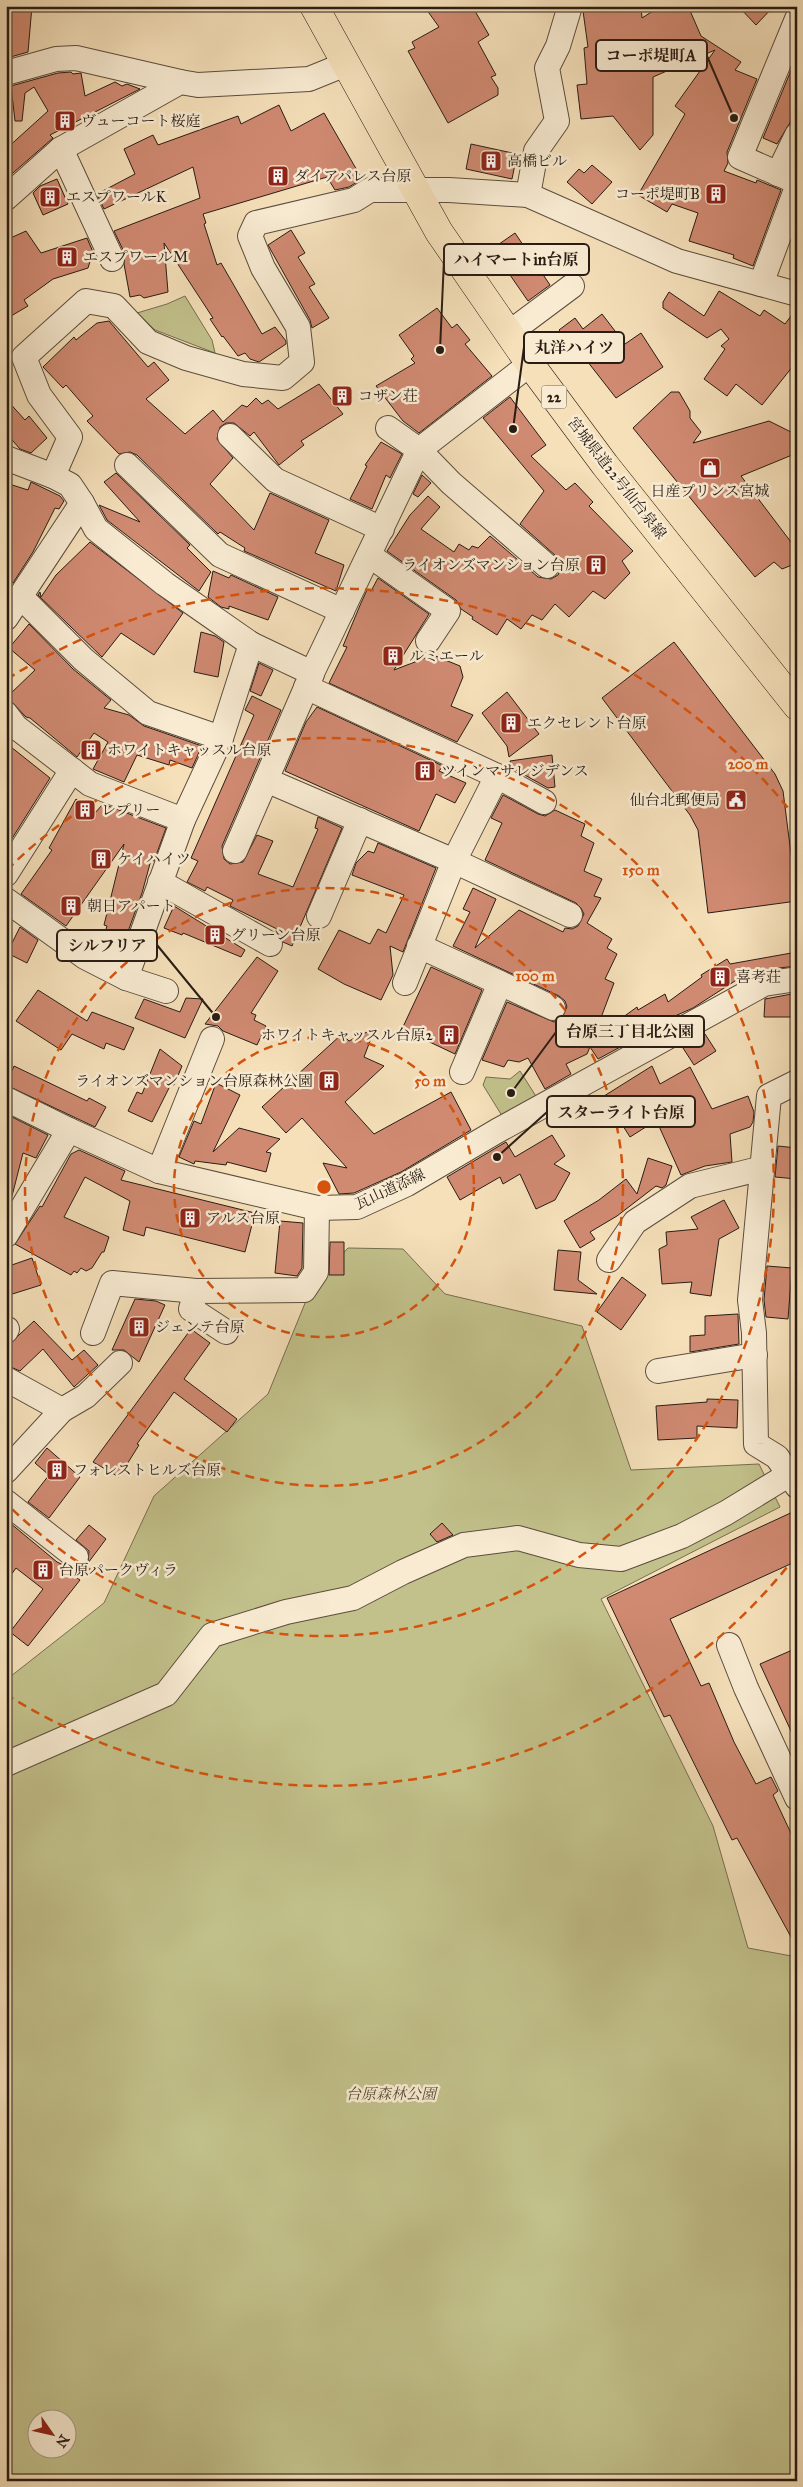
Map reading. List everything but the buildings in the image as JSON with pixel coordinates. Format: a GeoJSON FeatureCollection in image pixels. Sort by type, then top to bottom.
{"type":"FeatureCollection","features":[{"type":"Feature","properties":{"kind":"main road","name":"宮城県道22号仙台泉線"},"geometry":{"type":"LineString","coordinates":[[314,6],[440,232],[530,364],[606,466],[797,706]]}},
{"type":"Feature","properties":{"kind":"street"},"geometry":{"type":"LineString","coordinates":[[528,195],[536,151],[557,121],[547,68],[558,46],[570,6]]}},
{"type":"Feature","properties":{"kind":"street"},"geometry":{"type":"LineString","coordinates":[[791,181],[740,157],[797,19]]}},
{"type":"Feature","properties":{"kind":"street"},"geometry":{"type":"LineString","coordinates":[[6,73],[56,59],[76,58],[198,85],[309,79],[346,64]]}},
{"type":"Feature","properties":{"kind":"street"},"geometry":{"type":"LineString","coordinates":[[6,198],[61,149],[180,82]]}},
{"type":"Feature","properties":{"kind":"street"},"geometry":{"type":"LineString","coordinates":[[761,284],[791,181],[797,135]]}},
{"type":"Feature","properties":{"kind":"street"},"geometry":{"type":"LineString","coordinates":[[61,149],[112,259]]}},
{"type":"Feature","properties":{"kind":"street"},"geometry":{"type":"LineString","coordinates":[[53,476],[70,437],[39,396],[24,357],[86,301],[114,306],[148,342],[186,358],[243,374],[283,378],[302,362],[298,327],[263,268],[250,236],[256,223],[354,200],[370,190],[449,190],[528,195],[677,261],[797,294]]}},
{"type":"Feature","properties":{"kind":"street"},"geometry":{"type":"LineString","coordinates":[[509,333],[572,286]]}},
{"type":"Feature","properties":{"kind":"street"},"geometry":{"type":"LineString","coordinates":[[235,851],[309,680],[419,450],[530,364]]}},
{"type":"Feature","properties":{"kind":"street"},"geometry":{"type":"LineString","coordinates":[[388,428],[419,450],[451,483],[547,566]]}},
{"type":"Feature","properties":{"kind":"street"},"geometry":{"type":"LineString","coordinates":[[230,436],[275,480],[382,529]]}},
{"type":"Feature","properties":{"kind":"street"},"geometry":{"type":"LineString","coordinates":[[6,458],[70,484],[96,530],[165,584],[251,644],[309,680],[544,802]]}},
{"type":"Feature","properties":{"kind":"street"},"geometry":{"type":"LineString","coordinates":[[127,465],[220,555],[342,611]]}},
{"type":"Feature","properties":{"kind":"street"},"geometry":{"type":"LineString","coordinates":[[6,618],[22,598],[82,503]]}},
{"type":"Feature","properties":{"kind":"street"},"geometry":{"type":"LineString","coordinates":[[369,555],[448,611],[428,641]]}},
{"type":"Feature","properties":{"kind":"street"},"geometry":{"type":"LineString","coordinates":[[22,598],[83,659],[148,713],[221,738]]}},
{"type":"Feature","properties":{"kind":"street"},"geometry":{"type":"LineString","coordinates":[[126,978],[182,820],[221,738],[251,644]]}},
{"type":"Feature","properties":{"kind":"street"},"geometry":{"type":"LineString","coordinates":[[10,727],[90,784],[182,820]]}},
{"type":"Feature","properties":{"kind":"street"},"geometry":{"type":"LineString","coordinates":[[6,874],[72,770]]}},
{"type":"Feature","properties":{"kind":"street"},"geometry":{"type":"LineString","coordinates":[[404,983],[454,861],[497,776]]}},
{"type":"Feature","properties":{"kind":"street"},"geometry":{"type":"LineString","coordinates":[[266,780],[454,861],[570,915]]}},
{"type":"Feature","properties":{"kind":"street"},"geometry":{"type":"LineString","coordinates":[[320,916],[360,820]]}},
{"type":"Feature","properties":{"kind":"street"},"geometry":{"type":"LineString","coordinates":[[160,882],[270,944]]}},
{"type":"Feature","properties":{"kind":"street"},"geometry":{"type":"LineString","coordinates":[[6,900],[85,957],[126,978],[166,991]]}},
{"type":"Feature","properties":{"kind":"street"},"geometry":{"type":"LineString","coordinates":[[420,946],[554,1008]]}},
{"type":"Feature","properties":{"kind":"street","name":"瓦山道添線"},"geometry":{"type":"LineString","coordinates":[[6,1099],[159,1171],[317,1208],[357,1207],[407,1184],[497,1131],[764,984],[797,979]]}},
{"type":"Feature","properties":{"kind":"street"},"geometry":{"type":"LineString","coordinates":[[462,1072],[500,983]]}},
{"type":"Feature","properties":{"kind":"street"},"geometry":{"type":"LineString","coordinates":[[159,1171],[212,1039]]}},
{"type":"Feature","properties":{"kind":"street"},"geometry":{"type":"LineString","coordinates":[[6,1764],[166,1694],[212,1635],[286,1612],[352,1598],[403,1572],[464,1546],[518,1538],[579,1555],[621,1558],[682,1536],[793,1480],[777,1457],[756,1444],[755,1355],[750,1300],[769,1096],[797,1082]]}},
{"type":"Feature","properties":{"kind":"street"},"geometry":{"type":"LineString","coordinates":[[6,1235],[69,1130]]}},
{"type":"Feature","properties":{"kind":"street"},"geometry":{"type":"LineString","coordinates":[[609,1260],[635,1222],[690,1186],[763,1168]]}},
{"type":"Feature","properties":{"kind":"street"},"geometry":{"type":"LineString","coordinates":[[93,1333],[112,1283],[196,1291],[304,1290],[316,1272],[317,1208]]}},
{"type":"Feature","properties":{"kind":"street"},"geometry":{"type":"LineString","coordinates":[[196,1291],[190,1310],[226,1332]]}},
{"type":"Feature","properties":{"kind":"street"},"geometry":{"type":"LineString","coordinates":[[658,1371],[755,1355]]}},
{"type":"Feature","properties":{"kind":"street"},"geometry":{"type":"LineString","coordinates":[[6,1471],[62,1410],[86,1396],[120,1363]]}},
{"type":"Feature","properties":{"kind":"street"},"geometry":{"type":"LineString","coordinates":[[6,1380],[62,1410]]}},
{"type":"Feature","properties":{"kind":"street"},"geometry":{"type":"LineString","coordinates":[[6,1502],[76,1557]]}},
{"type":"Feature","properties":{"kind":"street"},"geometry":{"type":"LineString","coordinates":[[730,1644],[746,1688],[797,1798]]}},
{"type":"Feature","properties":{"kind":"green space"},"geometry":{"type":"Polygon","coordinates":[[[185,296],[212,340],[215,353],[155,330],[137,313],[167,304],[185,296]]]}},
{"type":"Feature","properties":{"kind":"green space"},"geometry":{"type":"Polygon","coordinates":[[[520,1071],[539,1101],[504,1119],[483,1085],[486,1077],[510,1079],[520,1071]]]}},
{"type":"Feature","properties":{"kind":"green space","name":"台原森林公園"},"geometry":{"type":"Polygon","coordinates":[[[348,1248],[403,1249],[445,1294],[582,1326],[631,1470],[759,1464],[780,1507],[601,1599],[713,1826],[748,1948],[797,1957],[797,2481],[6,2481],[6,1680],[104,1603],[154,1496],[268,1394],[312,1286],[348,1248]]]}},
{"type":"Feature","properties":{"kind":"place","name":"コーポ堤町A"},"geometry":{"type":"Point","coordinates":[734,118]}},
{"type":"Feature","properties":{"kind":"place","name":"ヴューコート桜庭"},"geometry":{"type":"Point","coordinates":[65,121]}},
{"type":"Feature","properties":{"kind":"place","name":"高橋ビル"},"geometry":{"type":"Point","coordinates":[491,161]}},
{"type":"Feature","properties":{"kind":"place","name":"ダイアパレス台原"},"geometry":{"type":"Point","coordinates":[278,176]}},
{"type":"Feature","properties":{"kind":"place","name":"コーポ堤町B"},"geometry":{"type":"Point","coordinates":[716,194]}},
{"type":"Feature","properties":{"kind":"place","name":"エスプワールK"},"geometry":{"type":"Point","coordinates":[50,197]}},
{"type":"Feature","properties":{"kind":"place","name":"エスプワールM"},"geometry":{"type":"Point","coordinates":[67,257]}},
{"type":"Feature","properties":{"kind":"place","name":"ハイマートin台原"},"geometry":{"type":"Point","coordinates":[440,350]}},
{"type":"Feature","properties":{"kind":"place","name":"コザン荘"},"geometry":{"type":"Point","coordinates":[342,396]}},
{"type":"Feature","properties":{"kind":"place","name":"丸洋ハイツ"},"geometry":{"type":"Point","coordinates":[513,429]}},
{"type":"Feature","properties":{"kind":"place","name":"日産プリンス宮城"},"geometry":{"type":"Point","coordinates":[710,468]}},
{"type":"Feature","properties":{"kind":"place","name":"ライオンズマンション台原"},"geometry":{"type":"Point","coordinates":[596,565]}},
{"type":"Feature","properties":{"kind":"place","name":"ルミエール"},"geometry":{"type":"Point","coordinates":[393,656]}},
{"type":"Feature","properties":{"kind":"place","name":"エクセレント台原"},"geometry":{"type":"Point","coordinates":[511,723]}},
{"type":"Feature","properties":{"kind":"place","name":"ホワイトキャッスル台原"},"geometry":{"type":"Point","coordinates":[91,750]}},
{"type":"Feature","properties":{"kind":"place","name":"ツインマサレジデンス"},"geometry":{"type":"Point","coordinates":[425,771]}},
{"type":"Feature","properties":{"kind":"place","name":"仙台北郵便局"},"geometry":{"type":"Point","coordinates":[736,800]}},
{"type":"Feature","properties":{"kind":"place","name":"レプリー"},"geometry":{"type":"Point","coordinates":[85,810]}},
{"type":"Feature","properties":{"kind":"place","name":"ケイハイツ"},"geometry":{"type":"Point","coordinates":[101,859]}},
{"type":"Feature","properties":{"kind":"place","name":"朝日アパート"},"geometry":{"type":"Point","coordinates":[71,906]}},
{"type":"Feature","properties":{"kind":"place","name":"グリーン台原"},"geometry":{"type":"Point","coordinates":[215,935]}},
{"type":"Feature","properties":{"kind":"place","name":"喜考荘"},"geometry":{"type":"Point","coordinates":[720,977]}},
{"type":"Feature","properties":{"kind":"place","name":"シルフリア"},"geometry":{"type":"Point","coordinates":[216,1017]}},
{"type":"Feature","properties":{"kind":"place","name":"ホワイトキャッスル台原2"},"geometry":{"type":"Point","coordinates":[449,1035]}},
{"type":"Feature","properties":{"kind":"place","name":"ライオンズマンション台原森林公園"},"geometry":{"type":"Point","coordinates":[329,1081]}},
{"type":"Feature","properties":{"kind":"place","name":"台原三丁目北公園"},"geometry":{"type":"Point","coordinates":[511,1093]}},
{"type":"Feature","properties":{"kind":"place","name":"スターライト台原"},"geometry":{"type":"Point","coordinates":[497,1157]}},
{"type":"Feature","properties":{"kind":"place","name":"アルス台原"},"geometry":{"type":"Point","coordinates":[190,1218]}},
{"type":"Feature","properties":{"kind":"place","name":"ジェンテ台原"},"geometry":{"type":"Point","coordinates":[139,1327]}},
{"type":"Feature","properties":{"kind":"place","name":"フォレストヒルズ台原"},"geometry":{"type":"Point","coordinates":[57,1470]}},
{"type":"Feature","properties":{"kind":"place","name":"台原パークヴィラ"},"geometry":{"type":"Point","coordinates":[43,1570]}}]}
